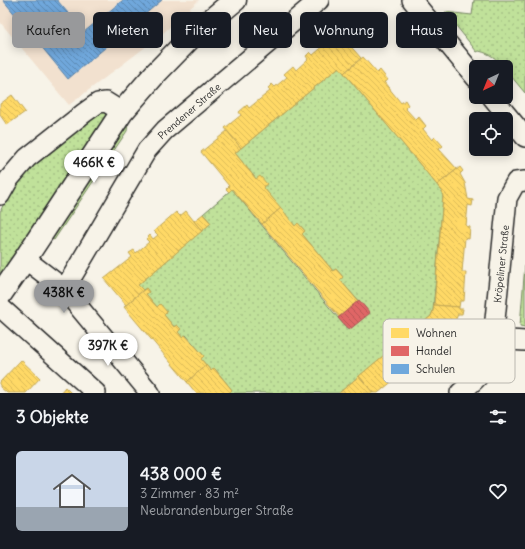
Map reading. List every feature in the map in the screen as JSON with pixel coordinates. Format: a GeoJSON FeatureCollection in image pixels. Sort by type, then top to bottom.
{"type":"FeatureCollection","features":[{"type":"Feature","properties":{"kind":"main road"},"geometry":{"type":"LineString","coordinates":[[0,295],[122,112],[155,74],[193,35],[235,0]]}},
{"type":"Feature","properties":{"kind":"street","name":"Prendener Straße"},"geometry":{"type":"LineString","coordinates":[[63,288],[70,280],[147,150],[165,130],[319,0]]}},
{"type":"Feature","properties":{"kind":"street"},"geometry":{"type":"LineString","coordinates":[[412,0],[469,69]]}},
{"type":"Feature","properties":{"kind":"street"},"geometry":{"type":"LineString","coordinates":[[2,191],[9,179],[27,158],[98,103],[106,102],[122,112]]}},
{"type":"Feature","properties":{"kind":"street"},"geometry":{"type":"LineString","coordinates":[[498,104],[525,138]]}},
{"type":"Feature","properties":{"kind":"street","name":"Kröpeliner Straße"},"geometry":{"type":"LineString","coordinates":[[495,319],[507,198],[516,182],[525,181]]}},
{"type":"Feature","properties":{"kind":"street"},"geometry":{"type":"LineString","coordinates":[[25,259],[63,288],[150,393]]}},
{"type":"Feature","properties":{"kind":"street"},"geometry":{"type":"LineString","coordinates":[[0,307],[96,393]]}},
{"type":"Feature","properties":{"kind":"street"},"geometry":{"type":"LineString","coordinates":[[515,340],[525,341]]}},
{"type":"Feature","properties":{"kind":"street","name":"Kröpeliner Straße"},"geometry":{"type":"LineString","coordinates":[[460,393],[471,383]]}},
{"type":"Feature","properties":{"kind":"shaded area"},"geometry":{"type":"Polygon","coordinates":[[[0,0],[199,0],[186,12],[171,12],[171,26],[163,33],[163,12],[93,12],[93,48],[144,48],[69,105],[22,48],[85,48],[85,12],[12,12],[12,36],[0,22],[0,0]]]}},
{"type":"Feature","properties":{"kind":"green space"},"geometry":{"type":"Polygon","coordinates":[[[474,0],[525,0],[525,93],[513,78],[513,60],[496,60],[490,55],[479,51],[477,52],[457,27],[457,13],[472,15],[474,0]]]}},
{"type":"Feature","properties":{"kind":"green space"},"geometry":{"type":"Polygon","coordinates":[[[339,67],[442,191],[443,197],[433,311],[431,316],[427,319],[383,319],[383,356],[339,393],[229,393],[232,390],[215,369],[211,371],[201,359],[204,356],[186,335],[182,337],[178,332],[181,329],[177,325],[174,327],[164,315],[160,304],[157,307],[146,294],[149,292],[146,288],[143,290],[138,285],[211,223],[203,214],[232,189],[348,330],[369,313],[340,280],[343,277],[336,269],[333,271],[302,234],[305,231],[298,223],[295,226],[263,187],[266,184],[256,179],[235,153],[339,67]]]}},
{"type":"Feature","properties":{"kind":"green space"},"geometry":{"type":"Polygon","coordinates":[[[99,109],[111,114],[0,280],[0,212],[8,194],[23,173],[99,109]]]}},
{"type":"Feature","properties":{"kind":"green space"},"geometry":{"type":"Polygon","coordinates":[[[125,122],[128,124],[127,131],[54,240],[49,237],[54,236],[60,227],[59,220],[62,216],[68,215],[81,195],[80,188],[83,184],[89,183],[101,165],[100,159],[103,154],[109,152],[123,132],[125,122]]]}},
{"type":"Feature","properties":{"kind":"green space"},"geometry":{"type":"Polygon","coordinates":[[[525,264],[525,327],[520,326],[525,264]]]}},
{"type":"Feature","properties":{"kind":"building: Wohnen"},"geometry":{"type":"Polygon","coordinates":[[[321,48],[352,48],[361,58],[344,73],[339,67],[241,148],[225,128],[241,115],[239,112],[247,105],[249,108],[270,91],[268,88],[272,84],[275,87],[287,77],[284,74],[293,66],[296,70],[308,59],[306,56],[310,52],[313,55],[321,48]]]}},
{"type":"Feature","properties":{"kind":"building: Wohnen"},"geometry":{"type":"Polygon","coordinates":[[[363,57],[377,73],[380,70],[388,80],[384,82],[401,103],[405,100],[408,105],[405,108],[416,120],[419,117],[426,126],[423,129],[432,140],[435,137],[443,146],[439,149],[457,169],[437,185],[344,73],[363,57]]]}},
{"type":"Feature","properties":{"kind":"building: Wohnen"},"geometry":{"type":"Polygon","coordinates":[[[12,95],[25,112],[7,125],[0,115],[0,104],[12,95]]]}},
{"type":"Feature","properties":{"kind":"building: Wohnen"},"geometry":{"type":"Polygon","coordinates":[[[227,131],[241,148],[235,153],[256,179],[260,176],[267,184],[263,187],[281,208],[262,224],[232,189],[229,192],[226,189],[229,186],[201,152],[227,131]]]}},
{"type":"Feature","properties":{"kind":"building: Wohnen"},"geometry":{"type":"Polygon","coordinates":[[[460,167],[463,171],[460,174],[465,183],[468,199],[473,200],[472,206],[468,205],[466,226],[470,227],[469,239],[465,238],[462,272],[466,272],[464,301],[460,301],[459,307],[434,305],[443,197],[442,191],[437,185],[460,167]]]}},
{"type":"Feature","properties":{"kind":"building: Wohnen"},"geometry":{"type":"Polygon","coordinates":[[[281,208],[295,226],[298,223],[305,231],[302,234],[333,271],[336,269],[343,277],[340,280],[358,301],[339,317],[262,224],[281,208]]]}},
{"type":"Feature","properties":{"kind":"building: Wohnen"},"geometry":{"type":"Polygon","coordinates":[[[186,211],[202,231],[138,285],[143,290],[126,305],[104,279],[132,257],[129,253],[134,250],[136,253],[149,242],[146,239],[150,235],[153,239],[158,235],[154,231],[176,212],[180,216],[186,211]]]}},
{"type":"Feature","properties":{"kind":"building: Wohnen"},"geometry":{"type":"Polygon","coordinates":[[[203,214],[211,223],[202,231],[194,221],[203,214]]]}},
{"type":"Feature","properties":{"kind":"building: Wohnen"},"geometry":{"type":"Polygon","coordinates":[[[146,288],[149,292],[146,294],[157,307],[160,304],[167,312],[164,315],[174,327],[177,325],[181,329],[178,332],[182,337],[185,335],[204,356],[201,359],[206,365],[187,382],[124,307],[146,288]]]}},
{"type":"Feature","properties":{"kind":"building: Wohnen"},"geometry":{"type":"Polygon","coordinates":[[[434,305],[459,307],[459,309],[463,309],[462,314],[458,314],[456,319],[427,319],[431,316],[434,305]]]}},
{"type":"Feature","properties":{"kind":"building: Wohnen"},"geometry":{"type":"Polygon","coordinates":[[[383,356],[383,383],[390,383],[378,393],[373,393],[359,376],[383,356]]]}},
{"type":"Feature","properties":{"kind":"building: Wohnen"},"geometry":{"type":"Polygon","coordinates":[[[21,360],[40,378],[26,393],[7,393],[0,387],[0,382],[21,360]]]}},
{"type":"Feature","properties":{"kind":"building: Wohnen"},"geometry":{"type":"Polygon","coordinates":[[[206,365],[211,371],[214,368],[232,390],[229,393],[196,393],[187,382],[206,365]]]}},
{"type":"Feature","properties":{"kind":"building: Wohnen"},"geometry":{"type":"Polygon","coordinates":[[[359,376],[373,393],[339,393],[359,376]]]}},
{"type":"Feature","properties":{"kind":"building: Wohnen"},"geometry":{"type":"Polygon","coordinates":[[[65,387],[71,393],[60,393],[65,387]]]}},
{"type":"Feature","properties":{"kind":"building: Handel"},"geometry":{"type":"Polygon","coordinates":[[[359,300],[370,313],[349,330],[338,318],[359,300]]]}},
{"type":"Feature","properties":{"kind":"building: Schulen"},"geometry":{"type":"Polygon","coordinates":[[[3,0],[57,0],[67,12],[13,12],[3,0]]]}},
{"type":"Feature","properties":{"kind":"building: Schulen"},"geometry":{"type":"Polygon","coordinates":[[[123,0],[162,0],[148,12],[108,12],[123,0]]]}},
{"type":"Feature","properties":{"kind":"building: Schulen"},"geometry":{"type":"Polygon","coordinates":[[[93,25],[93,48],[105,48],[68,79],[42,48],[85,48],[85,31],[93,25]]]}}]}
